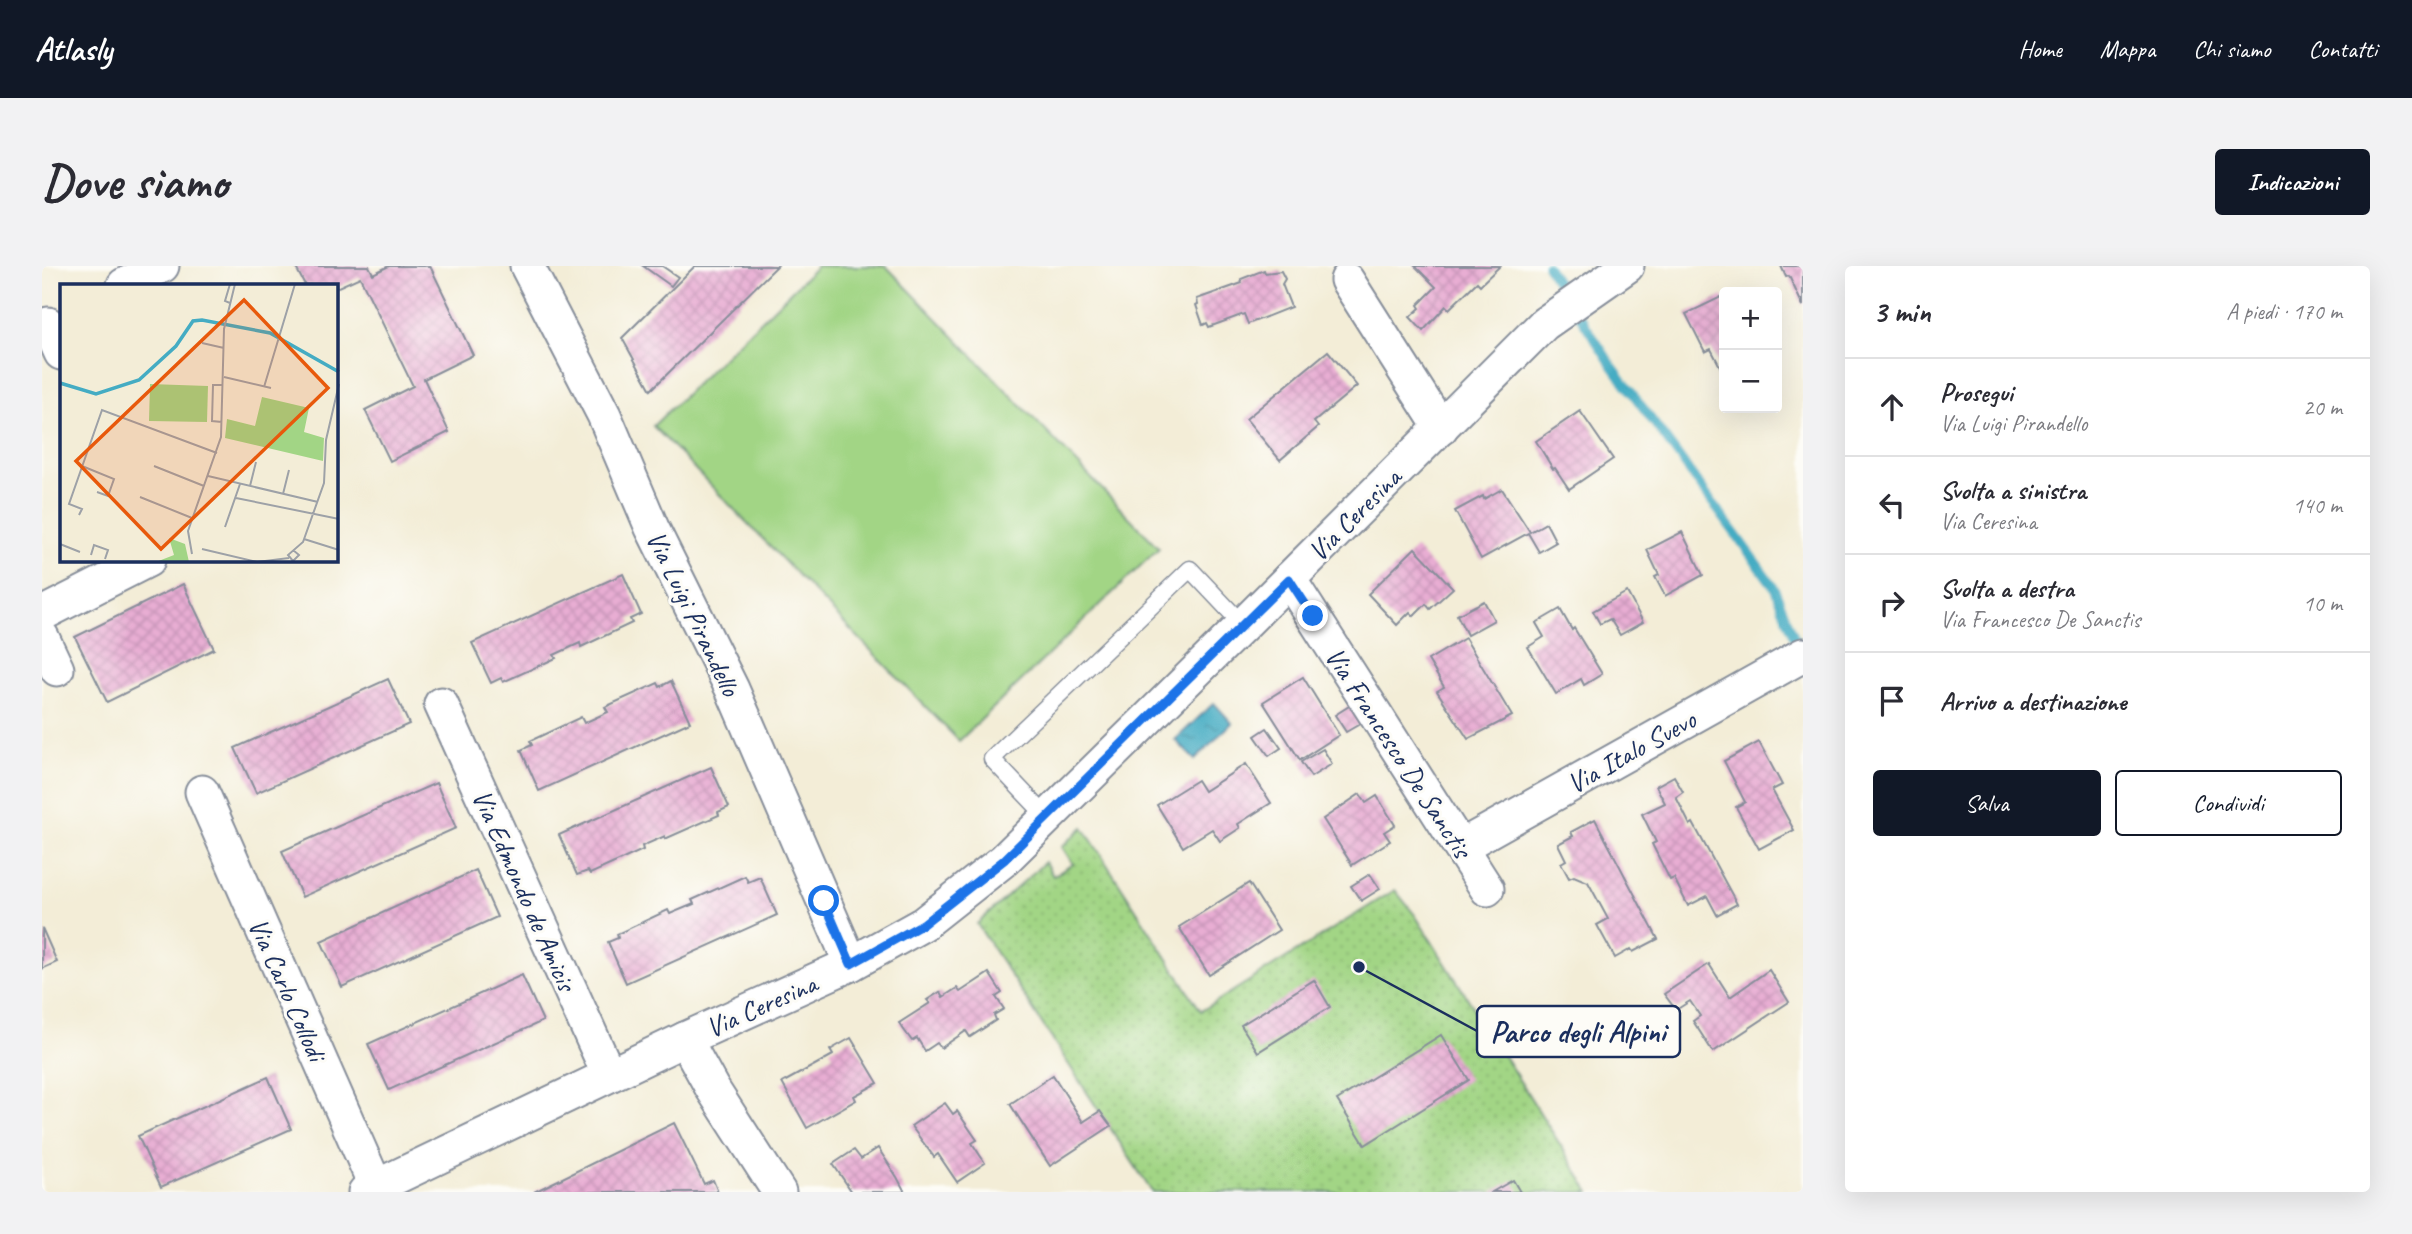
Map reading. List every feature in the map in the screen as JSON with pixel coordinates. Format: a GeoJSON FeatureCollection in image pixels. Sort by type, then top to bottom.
{"type":"FeatureCollection","features":[{"type":"Feature","properties":{"kind":"street"},"geometry":{"type":"LineString","coordinates":[[126,284],[162,266]]}},
{"type":"Feature","properties":{"kind":"street","name":"Via Luigi Pirandello"},"geometry":{"type":"LineString","coordinates":[[527,266],[604,415],[652,528],[732,689],[851,964]]}},
{"type":"Feature","properties":{"kind":"street","name":"Via Ceresina"},"geometry":{"type":"LineString","coordinates":[[370,1189],[685,1039],[851,964],[923,924],[1004,860],[1556,313],[1615,274]]}},
{"type":"Feature","properties":{"kind":"street"},"geometry":{"type":"LineString","coordinates":[[1347,280],[1441,428]]}},
{"type":"Feature","properties":{"kind":"street"},"geometry":{"type":"LineString","coordinates":[[50,322],[60,350]]}},
{"type":"Feature","properties":{"kind":"street"},"geometry":{"type":"LineString","coordinates":[[42,614],[144,562]]}},
{"type":"Feature","properties":{"kind":"street","name":"Via Francesco De Sanctis"},"geometry":{"type":"LineString","coordinates":[[1289,579],[1487,889]]}},
{"type":"Feature","properties":{"kind":"street"},"geometry":{"type":"LineString","coordinates":[[42,637],[57,669]]}},
{"type":"Feature","properties":{"kind":"street","name":"Via Italo Svevo"},"geometry":{"type":"LineString","coordinates":[[1460,846],[1795,659]]}},
{"type":"Feature","properties":{"kind":"street","name":"Via Edmondo de Amicis"},"geometry":{"type":"LineString","coordinates":[[441,704],[609,1076]]}},
{"type":"Feature","properties":{"kind":"street","name":"Via Carlo Collodi"},"geometry":{"type":"LineString","coordinates":[[202,792],[370,1189]]}},
{"type":"Feature","properties":{"kind":"street"},"geometry":{"type":"LineString","coordinates":[[685,1039],[712,1088],[779,1192]]}},
{"type":"Feature","properties":{"kind":"lane"},"geometry":{"type":"LineString","coordinates":[[1047,817],[992,759],[1190,569],[1244,625]]}},
{"type":"Feature","properties":{"kind":"green space"},"geometry":{"type":"Polygon","coordinates":[[[817,266],[886,266],[1159,548],[959,741],[653,426],[817,266]]]}},
{"type":"Feature","properties":{"kind":"green space"},"geometry":{"type":"Polygon","coordinates":[[[1083,827],[1201,1011],[1395,890],[1415,915],[1590,1192],[1152,1192],[977,924],[1045,862],[1053,876],[1073,864],[1062,847],[1083,827]]]}},
{"type":"Feature","properties":{"kind":"water"},"geometry":{"type":"Polygon","coordinates":[[[1214,703],[1232,723],[1195,760],[1175,740],[1214,703]]]}},
{"type":"Feature","properties":{"kind":"building"},"geometry":{"type":"Polygon","coordinates":[[[295,266],[369,266],[373,274],[389,266],[430,266],[473,355],[424,379],[449,432],[390,461],[365,410],[413,386],[360,277],[338,287],[338,284],[304,284],[295,266]]]}},
{"type":"Feature","properties":{"kind":"building"},"geometry":{"type":"Polygon","coordinates":[[[643,266],[662,266],[678,277],[671,286],[643,266]]]}},
{"type":"Feature","properties":{"kind":"building"},"geometry":{"type":"Polygon","coordinates":[[[695,266],[777,266],[651,390],[622,338],[695,266]]]}},
{"type":"Feature","properties":{"kind":"building"},"geometry":{"type":"Polygon","coordinates":[[[1415,266],[1500,266],[1480,285],[1477,282],[1449,309],[1446,306],[1423,331],[1410,317],[1436,287],[1415,266]]]}},
{"type":"Feature","properties":{"kind":"building"},"geometry":{"type":"Polygon","coordinates":[[[1781,266],[1803,266],[1803,306],[1789,276],[1786,277],[1781,266]]]}},
{"type":"Feature","properties":{"kind":"building"},"geometry":{"type":"Polygon","coordinates":[[[1264,270],[1265,273],[1281,271],[1285,279],[1282,284],[1291,307],[1248,324],[1244,314],[1209,327],[1207,323],[1203,325],[1196,305],[1197,299],[1242,283],[1241,279],[1264,270]]]}},
{"type":"Feature","properties":{"kind":"building"},"geometry":{"type":"Polygon","coordinates":[[[1719,298],[1719,364],[1711,349],[1705,352],[1686,314],[1719,298]]]}},
{"type":"Feature","properties":{"kind":"building"},"geometry":{"type":"Polygon","coordinates":[[[1328,351],[1357,386],[1314,422],[1318,427],[1280,460],[1246,419],[1328,351]]]}},
{"type":"Feature","properties":{"kind":"building"},"geometry":{"type":"Polygon","coordinates":[[[1580,411],[1613,459],[1569,489],[1536,441],[1580,411]]]}},
{"type":"Feature","properties":{"kind":"building"},"geometry":{"type":"Polygon","coordinates":[[[1502,489],[1530,532],[1546,523],[1556,542],[1539,552],[1528,533],[1481,559],[1455,511],[1502,489]]]}},
{"type":"Feature","properties":{"kind":"building"},"geometry":{"type":"Polygon","coordinates":[[[1682,532],[1703,575],[1665,596],[1655,577],[1659,575],[1647,550],[1682,532]]]}},
{"type":"Feature","properties":{"kind":"building"},"geometry":{"type":"Polygon","coordinates":[[[1415,548],[1453,588],[1430,609],[1426,604],[1414,616],[1410,612],[1397,625],[1368,594],[1415,548]]]}},
{"type":"Feature","properties":{"kind":"building"},"geometry":{"type":"Polygon","coordinates":[[[623,574],[641,614],[630,619],[632,623],[581,647],[580,643],[554,655],[556,658],[503,682],[501,678],[491,683],[472,643],[623,574]]]}},
{"type":"Feature","properties":{"kind":"building"},"geometry":{"type":"Polygon","coordinates":[[[183,584],[214,649],[107,702],[75,637],[183,584]]]}},
{"type":"Feature","properties":{"kind":"building"},"geometry":{"type":"Polygon","coordinates":[[[1627,592],[1643,622],[1620,635],[1610,619],[1600,624],[1593,611],[1627,592]]]}},
{"type":"Feature","properties":{"kind":"building"},"geometry":{"type":"Polygon","coordinates":[[[1484,601],[1494,620],[1467,635],[1457,615],[1484,601]]]}},
{"type":"Feature","properties":{"kind":"building"},"geometry":{"type":"Polygon","coordinates":[[[1560,609],[1602,674],[1584,685],[1581,679],[1556,694],[1528,647],[1544,637],[1536,623],[1560,609]]]}},
{"type":"Feature","properties":{"kind":"building"},"geometry":{"type":"Polygon","coordinates":[[[1465,638],[1512,716],[1468,739],[1437,691],[1444,687],[1428,660],[1465,638]]]}},
{"type":"Feature","properties":{"kind":"building"},"geometry":{"type":"Polygon","coordinates":[[[1303,677],[1339,735],[1300,760],[1263,702],[1303,677]]]}},
{"type":"Feature","properties":{"kind":"building"},"geometry":{"type":"Polygon","coordinates":[[[388,679],[409,724],[256,793],[235,748],[388,679]]]}},
{"type":"Feature","properties":{"kind":"building"},"geometry":{"type":"Polygon","coordinates":[[[671,681],[690,722],[539,791],[521,750],[532,745],[530,741],[581,717],[584,723],[608,712],[605,707],[658,683],[660,687],[671,681]]]}},
{"type":"Feature","properties":{"kind":"building"},"geometry":{"type":"Polygon","coordinates":[[[1354,703],[1365,721],[1346,732],[1335,715],[1354,703]]]}},
{"type":"Feature","properties":{"kind":"building"},"geometry":{"type":"Polygon","coordinates":[[[1267,728],[1281,748],[1269,756],[1255,736],[1267,728]]]}},
{"type":"Feature","properties":{"kind":"building"},"geometry":{"type":"Polygon","coordinates":[[[1759,742],[1782,785],[1772,790],[1794,830],[1759,849],[1736,807],[1745,802],[1724,761],[1759,742]]]}},
{"type":"Feature","properties":{"kind":"building"},"geometry":{"type":"Polygon","coordinates":[[[1323,749],[1332,764],[1311,777],[1301,762],[1323,749]]]}},
{"type":"Feature","properties":{"kind":"building"},"geometry":{"type":"Polygon","coordinates":[[[1246,764],[1271,803],[1238,824],[1240,828],[1220,841],[1212,829],[1183,847],[1157,805],[1197,780],[1204,791],[1246,764]]]}},
{"type":"Feature","properties":{"kind":"building"},"geometry":{"type":"Polygon","coordinates":[[[711,767],[729,807],[718,812],[719,815],[642,846],[643,850],[590,874],[588,871],[577,875],[559,835],[711,767]]]}},
{"type":"Feature","properties":{"kind":"building"},"geometry":{"type":"Polygon","coordinates":[[[1674,776],[1683,792],[1676,797],[1737,904],[1717,915],[1707,896],[1688,906],[1674,878],[1670,880],[1652,844],[1656,842],[1642,814],[1665,803],[1656,786],[1674,776]]]}},
{"type":"Feature","properties":{"kind":"building"},"geometry":{"type":"Polygon","coordinates":[[[436,783],[456,828],[302,897],[282,851],[436,783]]]}},
{"type":"Feature","properties":{"kind":"building"},"geometry":{"type":"Polygon","coordinates":[[[1360,794],[1366,803],[1377,796],[1395,825],[1384,832],[1390,841],[1352,865],[1323,819],[1360,794]]]}},
{"type":"Feature","properties":{"kind":"building"},"geometry":{"type":"Polygon","coordinates":[[[1595,819],[1658,939],[1615,958],[1597,925],[1608,919],[1588,882],[1574,876],[1569,878],[1561,863],[1566,860],[1558,844],[1573,836],[1571,832],[1595,819]]]}},
{"type":"Feature","properties":{"kind":"building"},"geometry":{"type":"Polygon","coordinates":[[[476,870],[497,917],[342,987],[321,941],[476,870]]]}},
{"type":"Feature","properties":{"kind":"building"},"geometry":{"type":"Polygon","coordinates":[[[1370,874],[1380,889],[1361,901],[1351,886],[1370,874]]]}},
{"type":"Feature","properties":{"kind":"building"},"geometry":{"type":"Polygon","coordinates":[[[745,876],[748,882],[760,877],[777,915],[626,983],[608,942],[618,938],[617,934],[668,910],[670,914],[694,904],[692,900],[745,876]]]}},
{"type":"Feature","properties":{"kind":"building"},"geometry":{"type":"Polygon","coordinates":[[[1249,883],[1279,930],[1209,975],[1179,927],[1249,883]]]}},
{"type":"Feature","properties":{"kind":"building"},"geometry":{"type":"Polygon","coordinates":[[[42,928],[57,962],[42,969],[42,928]]]}},
{"type":"Feature","properties":{"kind":"building"},"geometry":{"type":"Polygon","coordinates":[[[1709,964],[1730,997],[1769,970],[1789,1002],[1713,1052],[1693,1021],[1700,1016],[1690,1001],[1676,1010],[1664,994],[1709,964]]]}},
{"type":"Feature","properties":{"kind":"building"},"geometry":{"type":"Polygon","coordinates":[[[989,973],[1002,993],[996,997],[1004,1009],[994,1015],[996,1020],[970,1037],[966,1031],[941,1048],[937,1043],[925,1051],[917,1038],[912,1041],[899,1023],[930,1003],[927,1000],[940,992],[943,997],[957,988],[960,992],[989,973]]]}},
{"type":"Feature","properties":{"kind":"building"},"geometry":{"type":"Polygon","coordinates":[[[522,975],[543,1021],[389,1090],[368,1044],[522,975]]]}},
{"type":"Feature","properties":{"kind":"building"},"geometry":{"type":"Polygon","coordinates":[[[1314,980],[1330,1007],[1258,1052],[1241,1025],[1314,980]]]}},
{"type":"Feature","properties":{"kind":"building"},"geometry":{"type":"Polygon","coordinates":[[[1441,1035],[1469,1080],[1365,1145],[1337,1100],[1441,1035]]]}},
{"type":"Feature","properties":{"kind":"building"},"geometry":{"type":"Polygon","coordinates":[[[851,1038],[878,1083],[854,1096],[856,1100],[807,1128],[782,1083],[833,1055],[830,1050],[851,1038]]]}},
{"type":"Feature","properties":{"kind":"building"},"geometry":{"type":"Polygon","coordinates":[[[1053,1075],[1083,1122],[1100,1111],[1111,1126],[1050,1166],[1010,1104],[1053,1075]]]}},
{"type":"Feature","properties":{"kind":"building"},"geometry":{"type":"Polygon","coordinates":[[[268,1077],[291,1129],[161,1187],[138,1136],[268,1077]]]}},
{"type":"Feature","properties":{"kind":"building"},"geometry":{"type":"Polygon","coordinates":[[[945,1103],[953,1114],[957,1111],[977,1140],[972,1143],[985,1163],[957,1182],[938,1154],[934,1157],[911,1126],[945,1103]]]}},
{"type":"Feature","properties":{"kind":"building"},"geometry":{"type":"Polygon","coordinates":[[[674,1123],[704,1184],[713,1180],[718,1192],[534,1192],[674,1123]]]}},
{"type":"Feature","properties":{"kind":"building"},"geometry":{"type":"Polygon","coordinates":[[[878,1148],[905,1192],[852,1192],[833,1164],[854,1150],[861,1159],[878,1148]]]}},
{"type":"Feature","properties":{"kind":"building"},"geometry":{"type":"Polygon","coordinates":[[[1513,1180],[1520,1192],[1492,1192],[1513,1180]]]}},
{"type":"Feature","properties":{"kind":"waterway"},"geometry":{"type":"LineString","coordinates":[[1547,266],[1611,364],[1774,587],[1799,649]]}},
{"type":"Feature","properties":{"kind":"place","name":"Parco degli Alpini"},"geometry":{"type":"Point","coordinates":[1359,967]}},
{"type":"Feature","properties":{"kind":"route"},"geometry":{"type":"LineString","coordinates":[[824,901],[851,964],[923,924],[1004,860],[1289,579],[1313,616]]}}]}
